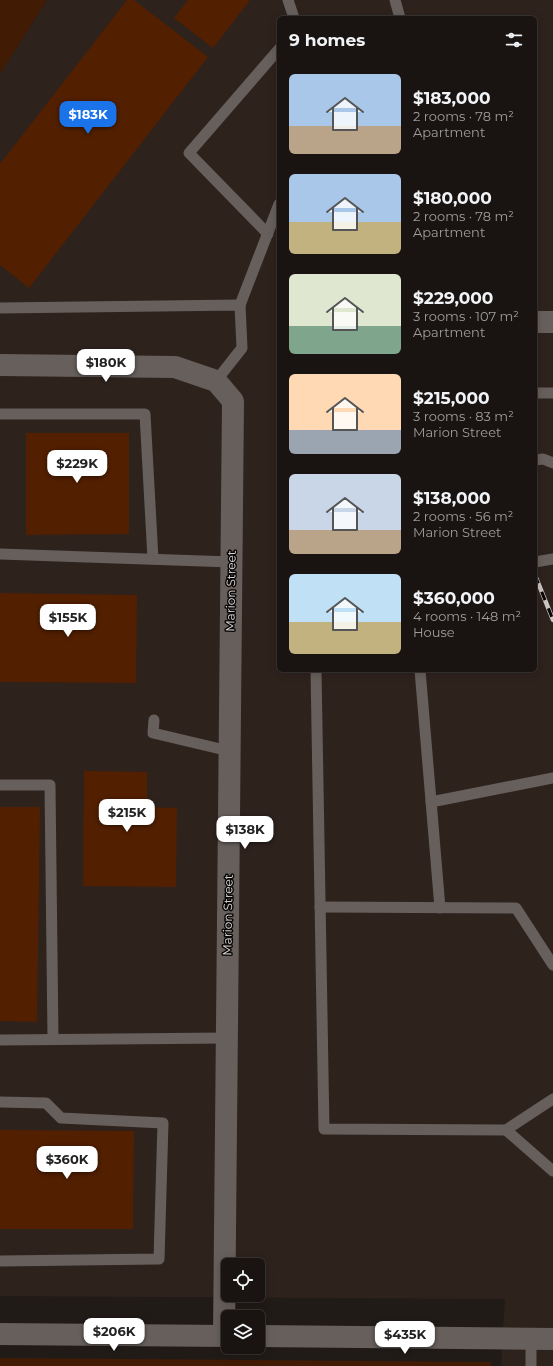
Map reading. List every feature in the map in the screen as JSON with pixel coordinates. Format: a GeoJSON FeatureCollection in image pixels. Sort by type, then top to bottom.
{"type":"FeatureCollection","features":[{"type":"Feature","properties":{"kind":"street"},"geometry":{"type":"LineString","coordinates":[[537,322],[553,322]]}},
{"type":"Feature","properties":{"kind":"street"},"geometry":{"type":"LineString","coordinates":[[0,365],[175,367],[216,381]]}},
{"type":"Feature","properties":{"kind":"street","name":"Marion Street"},"geometry":{"type":"LineString","coordinates":[[216,381],[233,401],[229,751],[226,1310]]}},
{"type":"Feature","properties":{"kind":"street"},"geometry":{"type":"LineString","coordinates":[[0,1334],[221,1336]]}},
{"type":"Feature","properties":{"kind":"street"},"geometry":{"type":"LineString","coordinates":[[265,1336],[553,1339]]}},
{"type":"Feature","properties":{"kind":"lane"},"geometry":{"type":"LineString","coordinates":[[288,0],[293,16]]}},
{"type":"Feature","properties":{"kind":"lane"},"geometry":{"type":"LineString","coordinates":[[395,0],[399,16]]}},
{"type":"Feature","properties":{"kind":"lane"},"geometry":{"type":"LineString","coordinates":[[268,234],[189,153],[277,51]]}},
{"type":"Feature","properties":{"kind":"lane"},"geometry":{"type":"LineString","coordinates":[[216,381],[242,348],[240,305],[277,209]]}},
{"type":"Feature","properties":{"kind":"lane"},"geometry":{"type":"LineString","coordinates":[[0,308],[240,305]]}},
{"type":"Feature","properties":{"kind":"lane"},"geometry":{"type":"LineString","coordinates":[[537,392],[553,392]]}},
{"type":"Feature","properties":{"kind":"lane"},"geometry":{"type":"LineString","coordinates":[[0,414],[145,414],[153,559]]}},
{"type":"Feature","properties":{"kind":"lane"},"geometry":{"type":"LineString","coordinates":[[537,460],[543,459],[553,463]]}},
{"type":"Feature","properties":{"kind":"lane"},"geometry":{"type":"LineString","coordinates":[[0,554],[231,562]]}},
{"type":"Feature","properties":{"kind":"lane"},"geometry":{"type":"LineString","coordinates":[[537,562],[553,559]]}},
{"type":"Feature","properties":{"kind":"lane"},"geometry":{"type":"LineString","coordinates":[[316,672],[324,1129],[506,1130],[553,1099]]}},
{"type":"Feature","properties":{"kind":"lane"},"geometry":{"type":"LineString","coordinates":[[420,672],[440,908]]}},
{"type":"Feature","properties":{"kind":"lane"},"geometry":{"type":"LineString","coordinates":[[154,720],[153,733],[229,751]]}},
{"type":"Feature","properties":{"kind":"lane"},"geometry":{"type":"LineString","coordinates":[[431,802],[553,778]]}},
{"type":"Feature","properties":{"kind":"lane"},"geometry":{"type":"LineString","coordinates":[[0,785],[50,785],[53,1039]]}},
{"type":"Feature","properties":{"kind":"lane"},"geometry":{"type":"LineString","coordinates":[[320,907],[516,908],[553,965]]}},
{"type":"Feature","properties":{"kind":"lane"},"geometry":{"type":"LineString","coordinates":[[0,1040],[227,1038]]}},
{"type":"Feature","properties":{"kind":"lane"},"geometry":{"type":"LineString","coordinates":[[0,1102],[46,1103],[62,1118],[163,1123],[159,1259],[0,1262]]}},
{"type":"Feature","properties":{"kind":"lane"},"geometry":{"type":"LineString","coordinates":[[506,1130],[553,1171]]}},
{"type":"Feature","properties":{"kind":"lane"},"geometry":{"type":"LineString","coordinates":[[531,1339],[531,1366]]}},
{"type":"Feature","properties":{"kind":"shaded area"},"geometry":{"type":"Polygon","coordinates":[[[0,0],[47,0],[0,74],[0,0]]]}},
{"type":"Feature","properties":{"kind":"shaded area"},"geometry":{"type":"Polygon","coordinates":[[[47,0],[553,0],[553,1366],[501,1366],[505,1299],[265,1298],[265,1258],[221,1258],[221,1297],[0,1296],[0,74],[47,0]]]}},
{"type":"Feature","properties":{"kind":"shaded area"},"geometry":{"type":"Polygon","coordinates":[[[0,1358],[491,1362],[491,1366],[0,1366],[0,1358]]]}},
{"type":"Feature","properties":{"kind":"building"},"geometry":{"type":"Polygon","coordinates":[[[127,0],[134,0],[208,57],[29,288],[0,265],[0,164],[127,0]]]}},
{"type":"Feature","properties":{"kind":"building"},"geometry":{"type":"Polygon","coordinates":[[[188,0],[250,0],[213,48],[174,18],[188,0]]]}},
{"type":"Feature","properties":{"kind":"building"},"geometry":{"type":"Polygon","coordinates":[[[26,433],[129,433],[129,534],[26,535],[26,433]]]}},
{"type":"Feature","properties":{"kind":"building"},"geometry":{"type":"Polygon","coordinates":[[[0,593],[137,595],[136,683],[0,682],[0,593]]]}},
{"type":"Feature","properties":{"kind":"building"},"geometry":{"type":"Polygon","coordinates":[[[84,771],[147,772],[147,807],[177,808],[176,887],[83,886],[84,771]]]}},
{"type":"Feature","properties":{"kind":"building"},"geometry":{"type":"Polygon","coordinates":[[[0,807],[40,807],[37,1022],[0,1021],[0,807]]]}},
{"type":"Feature","properties":{"kind":"building"},"geometry":{"type":"Polygon","coordinates":[[[0,1130],[134,1131],[133,1229],[0,1229],[0,1130]]]}},
{"type":"Feature","properties":{"kind":"railway"},"geometry":{"type":"LineString","coordinates":[[537,580],[553,620]]}}]}
